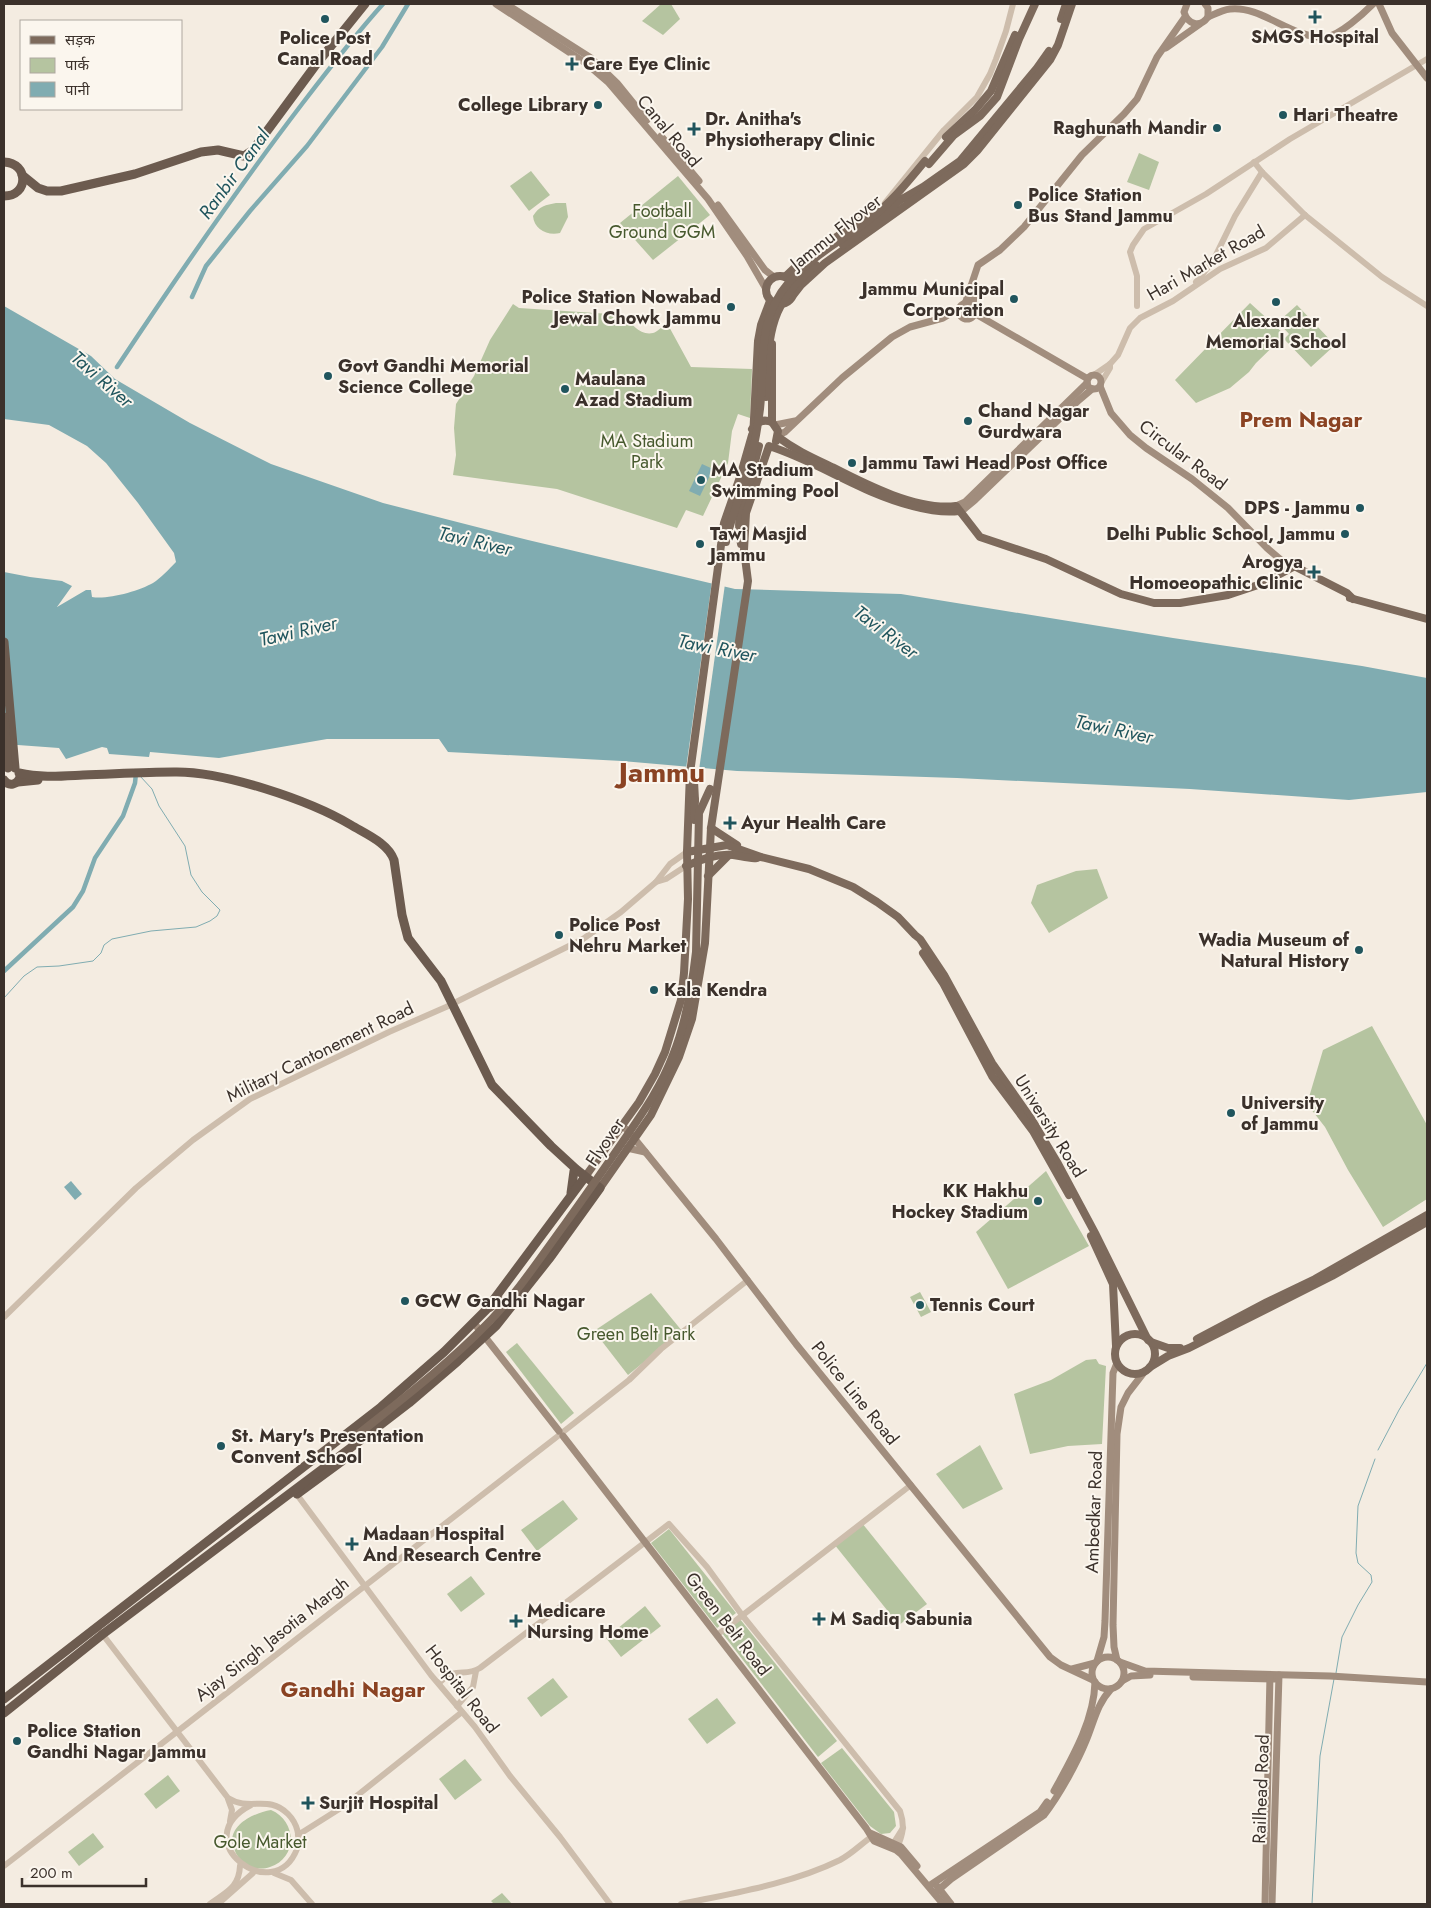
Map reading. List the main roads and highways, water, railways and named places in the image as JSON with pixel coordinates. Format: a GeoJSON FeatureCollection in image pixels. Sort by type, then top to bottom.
{"type":"FeatureCollection","features":[{"type":"Feature","properties":{"kind":"highway"},"geometry":{"type":"LineString","coordinates":[[4,162],[16,166],[22,175],[34,186],[53,192],[76,189],[104,180],[135,174],[193,154],[210,151],[246,156],[253,150],[314,66],[365,4]]}},
{"type":"Feature","properties":{"kind":"highway"},"geometry":{"type":"LineString","coordinates":[[4,196],[14,194],[18,190],[23,180],[22,175]]}},
{"type":"Feature","properties":{"kind":"highway"},"geometry":{"type":"LineString","coordinates":[[18,190],[34,186]]}},
{"type":"Feature","properties":{"kind":"highway"},"geometry":{"type":"LineString","coordinates":[[4,642],[9,776]]}},
{"type":"Feature","properties":{"kind":"highway"},"geometry":{"type":"LineString","coordinates":[[4,717],[9,776]]}},
{"type":"Feature","properties":{"kind":"highway"},"geometry":{"type":"LineString","coordinates":[[9,776],[101,777],[152,775],[196,777],[268,794],[328,818],[380,849],[387,855],[389,860],[396,909],[403,937],[413,953],[431,974],[495,1090],[551,1146],[599,1189],[549,1259],[496,1326],[408,1403],[338,1456],[295,1492]]}},
{"type":"Feature","properties":{"kind":"highway"},"geometry":{"type":"LineString","coordinates":[[449,1006],[474,1063],[496,1097],[539,1140],[574,1171],[585,1178]]}},
{"type":"Feature","properties":{"kind":"highway"},"geometry":{"type":"LineString","coordinates":[[568,1200],[574,1183],[574,1171]]}},
{"type":"Feature","properties":{"kind":"highway"},"geometry":{"type":"LineString","coordinates":[[4,1699],[381,1406],[474,1323],[486,1310],[585,1178]]}},
{"type":"Feature","properties":{"kind":"highway"},"geometry":{"type":"LineString","coordinates":[[4,1713],[103,1634],[295,1492],[342,1461],[347,1450]]}},
{"type":"Feature","properties":{"kind":"main road","name":"Canal Road"},"geometry":{"type":"LineString","coordinates":[[496,4],[587,64],[608,82],[708,199],[747,256],[766,289]]}},
{"type":"Feature","properties":{"kind":"main road","name":"Canal Road"},"geometry":{"type":"LineString","coordinates":[[506,4],[602,67],[703,187],[765,270],[774,277]]}},
{"type":"Feature","properties":{"kind":"main road","name":"Jammu Flyover"},"geometry":{"type":"LineString","coordinates":[[720,571],[732,515],[752,455],[760,408],[763,342],[778,298],[788,283],[802,269],[888,205],[950,132],[984,102],[991,92],[1029,4]]}},
{"type":"Feature","properties":{"kind":"main road","name":"Jammu Flyover"},"geometry":{"type":"LineString","coordinates":[[744,550],[738,529],[738,516],[757,456],[765,409],[768,342],[771,328],[784,300],[806,273],[891,209],[954,135],[990,108],[997,97],[1018,38],[1035,4]]}},
{"type":"Feature","properties":{"kind":"main road"},"geometry":{"type":"LineString","coordinates":[[785,277],[806,257],[885,206],[904,198],[960,161],[973,148],[1046,57],[1054,42],[1066,4]]}},
{"type":"Feature","properties":{"kind":"main road"},"geometry":{"type":"LineString","coordinates":[[1072,4],[1058,45],[1050,60],[977,151],[964,164],[892,214],[874,230],[825,263],[801,285],[785,304],[772,343],[774,424],[778,436],[791,447],[860,482],[889,494],[940,507],[957,509],[980,537],[1046,559],[1122,594],[1164,604],[1187,602],[1247,590],[1289,565]]}},
{"type":"Feature","properties":{"kind":"main road"},"geometry":{"type":"LineString","coordinates":[[1180,4],[1189,22],[1200,23]]}},
{"type":"Feature","properties":{"kind":"main road"},"geometry":{"type":"LineString","coordinates":[[965,319],[960,314],[978,264],[1000,250],[1024,227],[1082,155],[1137,100],[1161,51],[1185,15],[1187,4]]}},
{"type":"Feature","properties":{"kind":"main road"},"geometry":{"type":"LineString","coordinates":[[1205,4],[1208,8],[1208,17]]}},
{"type":"Feature","properties":{"kind":"main road"},"geometry":{"type":"LineString","coordinates":[[1231,4],[1264,12],[1303,29],[1326,32],[1342,25],[1369,5]]}},
{"type":"Feature","properties":{"kind":"main road"},"geometry":{"type":"LineString","coordinates":[[1379,4],[1392,33],[1427,78]]}},
{"type":"Feature","properties":{"kind":"main road"},"geometry":{"type":"LineString","coordinates":[[1386,4],[1386,20]]}},
{"type":"Feature","properties":{"kind":"main road"},"geometry":{"type":"LineString","coordinates":[[1161,51],[1208,17],[1228,10],[1236,9],[1302,32],[1326,37],[1344,28],[1369,5]]}},
{"type":"Feature","properties":{"kind":"main road"},"geometry":{"type":"LineString","coordinates":[[1369,5],[1386,20]]}},
{"type":"Feature","properties":{"kind":"main road"},"geometry":{"type":"LineString","coordinates":[[785,304],[777,305],[768,298],[766,289],[770,280],[774,277],[785,277],[793,283],[794,294]]}},
{"type":"Feature","properties":{"kind":"main road"},"geometry":{"type":"LineString","coordinates":[[965,319],[971,318],[973,310],[974,293],[971,286]]}},
{"type":"Feature","properties":{"kind":"main road"},"geometry":{"type":"LineString","coordinates":[[585,1178],[639,1102],[655,1074],[675,1023],[684,973],[688,899],[686,852],[688,809],[720,571],[725,518],[740,477],[752,432],[758,341],[761,324],[770,301]]}},
{"type":"Feature","properties":{"kind":"main road"},"geometry":{"type":"LineString","coordinates":[[962,306],[973,310],[991,324]]}},
{"type":"Feature","properties":{"kind":"main road"},"geometry":{"type":"LineString","coordinates":[[944,318],[962,306]]}},
{"type":"Feature","properties":{"kind":"main road"},"geometry":{"type":"LineString","coordinates":[[599,1189],[651,1115],[679,1057],[692,1019],[705,943],[711,828],[748,582],[744,550],[747,508],[769,446],[842,378],[892,336],[910,327],[944,318],[965,319],[991,324]]}},
{"type":"Feature","properties":{"kind":"main road","name":"Circular Road"},"geometry":{"type":"LineString","coordinates":[[991,324],[1090,382],[1099,378],[1111,413],[1124,429],[1146,448],[1192,479],[1228,508],[1289,565],[1347,593],[1353,598],[1397,612],[1425,616]]}},
{"type":"Feature","properties":{"kind":"main road"},"geometry":{"type":"LineString","coordinates":[[752,432],[758,445],[789,452],[885,498],[924,509],[939,511],[957,509],[1090,382],[1100,384]]}},
{"type":"Feature","properties":{"kind":"main road"},"geometry":{"type":"LineString","coordinates":[[752,432],[758,422],[768,420],[774,424],[795,421]]}},
{"type":"Feature","properties":{"kind":"main road","name":"Flyover"},"geometry":{"type":"LineString","coordinates":[[486,1310],[500,1300],[593,1180],[644,1105],[670,1054],[686,1002],[691,966],[695,800],[693,776]]}},
{"type":"Feature","properties":{"kind":"main road","name":"Flyover"},"geometry":{"type":"LineString","coordinates":[[338,1456],[351,1440],[436,1371],[486,1325],[596,1182],[647,1107],[674,1055],[683,1026],[694,974],[696,952],[699,813],[710,789],[720,777]]}},
{"type":"Feature","properties":{"kind":"main road"},"geometry":{"type":"LineString","coordinates":[[711,828],[747,852]]}},
{"type":"Feature","properties":{"kind":"main road"},"geometry":{"type":"LineString","coordinates":[[686,852],[727,845],[761,858]]}},
{"type":"Feature","properties":{"kind":"main road"},"geometry":{"type":"LineString","coordinates":[[686,866],[709,858],[730,855],[761,858]]}},
{"type":"Feature","properties":{"kind":"main road"},"geometry":{"type":"LineString","coordinates":[[708,876],[730,855]]}},
{"type":"Feature","properties":{"kind":"main road","name":"University Road"},"geometry":{"type":"LineString","coordinates":[[761,858],[802,866],[853,887],[894,914],[914,936],[920,939],[944,975],[992,1063],[1038,1129],[1074,1194],[1114,1279],[1149,1341]]}},
{"type":"Feature","properties":{"kind":"main road"},"geometry":{"type":"LineString","coordinates":[[687,883],[692,874],[701,876],[703,892],[706,897]]}},
{"type":"Feature","properties":{"kind":"main road","name":"Police Line Road"},"geometry":{"type":"LineString","coordinates":[[623,1126],[1050,1657],[1061,1665],[1094,1681]]}},
{"type":"Feature","properties":{"kind":"main road"},"geometry":{"type":"LineString","coordinates":[[627,1148],[644,1152],[641,1129]]}},
{"type":"Feature","properties":{"kind":"main road"},"geometry":{"type":"LineString","coordinates":[[1427,1216],[1315,1279],[1182,1347],[1168,1348],[1141,1336],[1130,1335],[1121,1339],[1116,1346],[1117,1363],[1122,1370],[1128,1373],[1136,1374],[1148,1369],[1168,1356],[1189,1348],[1332,1276],[1427,1222]]}},
{"type":"Feature","properties":{"kind":"main road","name":"University Road"},"geometry":{"type":"LineString","coordinates":[[1114,1279],[1116,1346]]}},
{"type":"Feature","properties":{"kind":"main road","name":"Green Belt Road"},"geometry":{"type":"LineString","coordinates":[[474,1323],[645,1541],[871,1835],[905,1851],[932,1885]]}},
{"type":"Feature","properties":{"kind":"main road"},"geometry":{"type":"LineString","coordinates":[[1122,1681],[1124,1670],[1118,1661],[1114,1646],[1113,1625],[1117,1434],[1121,1407],[1128,1393],[1148,1369],[1155,1355],[1149,1341]]}},
{"type":"Feature","properties":{"kind":"main road","name":"Ambedkar Road"},"geometry":{"type":"LineString","coordinates":[[1096,1662],[1104,1629],[1113,1373],[1117,1363]]}},
{"type":"Feature","properties":{"kind":"main road"},"geometry":{"type":"LineString","coordinates":[[1072,1669],[1096,1662],[1104,1657],[1145,1670],[1427,1684]]}},
{"type":"Feature","properties":{"kind":"main road"},"geometry":{"type":"LineString","coordinates":[[932,1885],[1040,1812],[1045,1806],[1080,1740],[1088,1717],[1094,1681],[1092,1673],[1096,1662]]}},
{"type":"Feature","properties":{"kind":"main road"},"geometry":{"type":"LineString","coordinates":[[940,1889],[1044,1815],[1054,1802],[1086,1740],[1100,1702],[1111,1689],[1122,1681],[1131,1676],[1142,1675],[1257,1679],[1270,1677]]}},
{"type":"Feature","properties":{"kind":"main road","name":"Railhead Road"},"geometry":{"type":"LineString","coordinates":[[1265,1904],[1270,1677]]}},
{"type":"Feature","properties":{"kind":"main road"},"geometry":{"type":"LineString","coordinates":[[1279,1677],[1288,1680],[1332,1679]]}},
{"type":"Feature","properties":{"kind":"main road","name":"Railhead Road"},"geometry":{"type":"LineString","coordinates":[[1272,1904],[1279,1677]]}},
{"type":"Feature","properties":{"kind":"main road"},"geometry":{"type":"LineString","coordinates":[[1257,1679],[1271,1691]]}},
{"type":"Feature","properties":{"kind":"main road"},"geometry":{"type":"LineString","coordinates":[[1279,1690],[1288,1680]]}},
{"type":"Feature","properties":{"kind":"main road"},"geometry":{"type":"LineString","coordinates":[[1094,1681],[1098,1686],[1111,1689]]}},
{"type":"Feature","properties":{"kind":"main road"},"geometry":{"type":"LineString","coordinates":[[932,1885],[940,1889],[951,1904]]}},
{"type":"Feature","properties":{"kind":"main road"},"geometry":{"type":"LineString","coordinates":[[940,1889],[943,1904]]}},
{"type":"Feature","properties":{"kind":"water"},"geometry":{"type":"Polygon","coordinates":[[[4,306],[91,356],[115,379],[190,423],[271,464],[383,503],[528,540],[735,589],[901,594],[1173,638],[1362,666],[1427,678],[1427,792],[1349,800],[1190,789],[957,778],[737,771],[622,761],[448,752],[439,739],[327,739],[219,758],[150,752],[149,757],[109,754],[107,748],[102,747],[66,759],[59,748],[4,744],[4,572],[62,581],[72,586],[57,607],[86,590],[91,590],[92,597],[98,598],[140,589],[156,581],[176,562],[174,553],[138,503],[106,463],[87,446],[49,425],[4,419],[4,306]]]}},
{"type":"Feature","properties":{"kind":"water","name":"MA Stadium Swimming Pool"},"geometry":{"type":"Polygon","coordinates":[[[702,464],[713,469],[700,496],[689,491],[702,464]]]}},
{"type":"Feature","properties":{"kind":"water"},"geometry":{"type":"Polygon","coordinates":[[[71,1181],[82,1194],[75,1200],[64,1187],[71,1181]]]}},
{"type":"Feature","properties":{"kind":"waterway","name":"Ranbir Canal"},"geometry":{"type":"LineString","coordinates":[[117,367],[184,267],[254,168],[331,66],[383,4]]}},
{"type":"Feature","properties":{"kind":"waterway","name":"Ranbir Canal"},"geometry":{"type":"LineString","coordinates":[[192,297],[206,266],[250,211],[307,146],[382,47],[408,4]]}},
{"type":"Feature","properties":{"kind":"waterway"},"geometry":{"type":"LineString","coordinates":[[4,971],[73,907],[83,891],[95,858],[123,816],[135,783],[136,773]]}},
{"type":"Feature","properties":{"kind":"waterway"},"geometry":{"type":"LineString","coordinates":[[4,998],[24,976],[37,967],[93,961],[101,953],[104,945],[112,939],[151,931],[196,927],[217,916],[220,910],[202,892],[191,875],[185,846],[159,806],[152,789],[140,776]]}},
{"type":"Feature","properties":{"kind":"waterway"},"geometry":{"type":"LineString","coordinates":[[1378,1450],[1427,1363]]}},
{"type":"Feature","properties":{"kind":"waterway"},"geometry":{"type":"LineString","coordinates":[[1336,1673],[1342,1637],[1372,1582],[1371,1575],[1358,1563],[1356,1553],[1358,1506],[1375,1459]]}},
{"type":"Feature","properties":{"kind":"waterway"},"geometry":{"type":"LineString","coordinates":[[1312,1904],[1320,1756],[1334,1679]]}},
{"type":"Feature","properties":{"kind":"place","name":"SMGS Hospital"},"geometry":{"type":"Point","coordinates":[1315,17]}},
{"type":"Feature","properties":{"kind":"place","name":"Police Post Canal Road"},"geometry":{"type":"Point","coordinates":[325,19]}},
{"type":"Feature","properties":{"kind":"place","name":"Care Eye Clinic"},"geometry":{"type":"Point","coordinates":[572,64]}},
{"type":"Feature","properties":{"kind":"place","name":"College Library"},"geometry":{"type":"Point","coordinates":[598,105]}},
{"type":"Feature","properties":{"kind":"place","name":"Hari Theatre"},"geometry":{"type":"Point","coordinates":[1283,115]}},
{"type":"Feature","properties":{"kind":"place","name":"Raghunath Mandir"},"geometry":{"type":"Point","coordinates":[1217,128]}},
{"type":"Feature","properties":{"kind":"place","name":"Dr. Anitha's Physiotherapy Clinic"},"geometry":{"type":"Point","coordinates":[694,129]}},
{"type":"Feature","properties":{"kind":"place","name":"Police Station Bus Stand Jammu"},"geometry":{"type":"Point","coordinates":[1018,205]}},
{"type":"Feature","properties":{"kind":"place","name":"Jammu Municipal Corporation"},"geometry":{"type":"Point","coordinates":[1014,299]}},
{"type":"Feature","properties":{"kind":"place","name":"Alexander Memorial School"},"geometry":{"type":"Point","coordinates":[1276,302]}},
{"type":"Feature","properties":{"kind":"place","name":"Police Station Nowabad Jewal Chowk Jammu"},"geometry":{"type":"Point","coordinates":[731,307]}},
{"type":"Feature","properties":{"kind":"place","name":"Govt Gandhi Memorial Science College"},"geometry":{"type":"Point","coordinates":[328,376]}},
{"type":"Feature","properties":{"kind":"place","name":"Maulana Azad Stadium"},"geometry":{"type":"Point","coordinates":[565,389]}},
{"type":"Feature","properties":{"kind":"place","name":"Chand Nagar Gurdwara"},"geometry":{"type":"Point","coordinates":[968,421]}},
{"type":"Feature","properties":{"kind":"place","name":"Jammu Tawi Head Post Office"},"geometry":{"type":"Point","coordinates":[852,463]}},
{"type":"Feature","properties":{"kind":"place","name":"MA Stadium Swimming Pool"},"geometry":{"type":"Point","coordinates":[701,480]}},
{"type":"Feature","properties":{"kind":"place","name":"DPS - Jammu"},"geometry":{"type":"Point","coordinates":[1360,508]}},
{"type":"Feature","properties":{"kind":"place","name":"Delhi Public School, Jammu"},"geometry":{"type":"Point","coordinates":[1345,534]}},
{"type":"Feature","properties":{"kind":"place","name":"Tawi Masjid Jammu"},"geometry":{"type":"Point","coordinates":[700,544]}},
{"type":"Feature","properties":{"kind":"place","name":"Arogya Homoeopathic Clinic"},"geometry":{"type":"Point","coordinates":[1314,572]}},
{"type":"Feature","properties":{"kind":"place","name":"Ayur Health Care"},"geometry":{"type":"Point","coordinates":[730,823]}},
{"type":"Feature","properties":{"kind":"place","name":"Police Post Nehru Market"},"geometry":{"type":"Point","coordinates":[559,935]}},
{"type":"Feature","properties":{"kind":"place","name":"Wadia Museum of Natural History"},"geometry":{"type":"Point","coordinates":[1359,950]}},
{"type":"Feature","properties":{"kind":"place","name":"Kala Kendra"},"geometry":{"type":"Point","coordinates":[654,990]}},
{"type":"Feature","properties":{"kind":"place","name":"University of Jammu"},"geometry":{"type":"Point","coordinates":[1231,1113]}},
{"type":"Feature","properties":{"kind":"place","name":"KK Hakhu Hockey Stadium"},"geometry":{"type":"Point","coordinates":[1038,1201]}},
{"type":"Feature","properties":{"kind":"place","name":"GCW Gandhi Nagar"},"geometry":{"type":"Point","coordinates":[405,1301]}},
{"type":"Feature","properties":{"kind":"place","name":"Tennis Court"},"geometry":{"type":"Point","coordinates":[920,1305]}},
{"type":"Feature","properties":{"kind":"place","name":"St. Mary's Presentation Convent School"},"geometry":{"type":"Point","coordinates":[221,1446]}},
{"type":"Feature","properties":{"kind":"place","name":"Madaan Hospital And Research Centre"},"geometry":{"type":"Point","coordinates":[352,1544]}},
{"type":"Feature","properties":{"kind":"place","name":"M Sadiq Sabunia"},"geometry":{"type":"Point","coordinates":[819,1619]}},
{"type":"Feature","properties":{"kind":"place","name":"Medicare Nursing Home"},"geometry":{"type":"Point","coordinates":[516,1621]}},
{"type":"Feature","properties":{"kind":"place","name":"Police Station Gandhi Nagar Jammu"},"geometry":{"type":"Point","coordinates":[17,1741]}},
{"type":"Feature","properties":{"kind":"place","name":"Surjit Hospital"},"geometry":{"type":"Point","coordinates":[308,1803]}},
{"type":"Feature","properties":{"kind":"district","name":"Prem Nagar"},"geometry":{"type":"Point","coordinates":[1301,419]}},
{"type":"Feature","properties":{"kind":"district","name":"Jammu"},"geometry":{"type":"Point","coordinates":[662,772]}},
{"type":"Feature","properties":{"kind":"district","name":"Gandhi Nagar"},"geometry":{"type":"Point","coordinates":[353,1689]}},
{"type":"Feature","properties":{"kind":"park label","name":"Football Ground GGM"},"geometry":{"type":"Point","coordinates":[662,221]}},
{"type":"Feature","properties":{"kind":"park label","name":"MA Stadium Park"},"geometry":{"type":"Point","coordinates":[647,451]}},
{"type":"Feature","properties":{"kind":"park label","name":"Green Belt Park"},"geometry":{"type":"Point","coordinates":[636,1334]}},
{"type":"Feature","properties":{"kind":"park label","name":"Gole Market"},"geometry":{"type":"Point","coordinates":[260,1842]}},
{"type":"Feature","properties":{"kind":"water label","name":"Tavi River"},"geometry":{"type":"Point","coordinates":[102,379]}},
{"type":"Feature","properties":{"kind":"water label","name":"Tavi River"},"geometry":{"type":"Point","coordinates":[475,541]}},
{"type":"Feature","properties":{"kind":"water label","name":"Tawi River"},"geometry":{"type":"Point","coordinates":[298,631]}},
{"type":"Feature","properties":{"kind":"water label","name":"Tavi River"},"geometry":{"type":"Point","coordinates":[886,632]}},
{"type":"Feature","properties":{"kind":"water label","name":"Tawi River"},"geometry":{"type":"Point","coordinates":[717,648]}},
{"type":"Feature","properties":{"kind":"water label","name":"Tawi River"},"geometry":{"type":"Point","coordinates":[1114,729]}}]}
